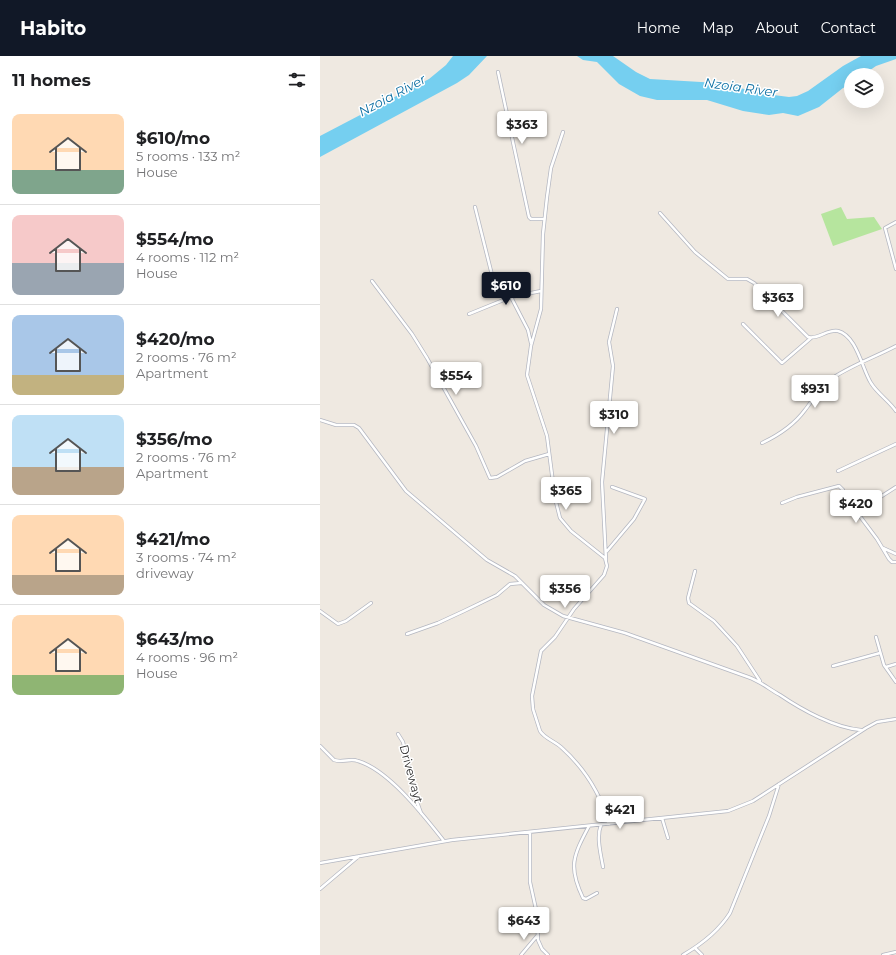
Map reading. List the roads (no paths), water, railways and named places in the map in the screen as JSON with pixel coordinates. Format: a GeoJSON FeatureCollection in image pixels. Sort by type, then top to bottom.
{"type":"FeatureCollection","features":[{"type":"Feature","properties":{"kind":"street"},"geometry":{"type":"LineString","coordinates":[[498,72],[529,217],[531,219],[544,219]]}},
{"type":"Feature","properties":{"kind":"street"},"geometry":{"type":"LineString","coordinates":[[563,132],[551,168],[544,219],[540,316],[531,346],[526,371],[547,436],[555,498],[562,521],[571,531],[606,560]]}},
{"type":"Feature","properties":{"kind":"street"},"geometry":{"type":"LineString","coordinates":[[476,207],[493,278],[511,297],[528,330],[531,346]]}},
{"type":"Feature","properties":{"kind":"street"},"geometry":{"type":"LineString","coordinates":[[660,213],[702,258],[728,279],[745,278],[754,283],[806,335],[812,338]]}},
{"type":"Feature","properties":{"kind":"street"},"geometry":{"type":"LineString","coordinates":[[896,222],[885,228],[896,269]]}},
{"type":"Feature","properties":{"kind":"street"},"geometry":{"type":"LineString","coordinates":[[372,281],[412,334],[476,446],[490,478],[497,477],[525,461],[549,454]]}},
{"type":"Feature","properties":{"kind":"street"},"geometry":{"type":"LineString","coordinates":[[469,314],[511,297],[541,291]]}},
{"type":"Feature","properties":{"kind":"street"},"geometry":{"type":"LineString","coordinates":[[609,824],[605,811],[585,771],[562,747],[541,734],[533,709],[532,691],[541,651],[555,637],[568,617],[604,575],[607,566],[602,482],[613,366],[609,342],[617,309]]}},
{"type":"Feature","properties":{"kind":"street"},"geometry":{"type":"LineString","coordinates":[[743,324],[782,363],[812,338],[832,331],[841,332],[854,345],[871,384],[896,411]]}},
{"type":"Feature","properties":{"kind":"street"},"geometry":{"type":"LineString","coordinates":[[762,443],[786,430],[802,414],[817,391],[828,381],[861,361],[896,346]]}},
{"type":"Feature","properties":{"kind":"street"},"geometry":{"type":"LineString","coordinates":[[320,420],[336,425],[354,425],[359,428],[406,491],[480,555],[513,575],[544,605],[568,617],[658,644],[760,682],[790,702],[827,720],[844,728],[861,730]]}},
{"type":"Feature","properties":{"kind":"street"},"geometry":{"type":"LineString","coordinates":[[838,471],[896,444]]}},
{"type":"Feature","properties":{"kind":"street"},"geometry":{"type":"LineString","coordinates":[[782,504],[797,497],[838,486],[843,490],[853,514],[859,516],[891,561],[896,562]]}},
{"type":"Feature","properties":{"kind":"street"},"geometry":{"type":"LineString","coordinates":[[607,552],[634,519],[645,499],[612,487]]}},
{"type":"Feature","properties":{"kind":"street"},"geometry":{"type":"LineString","coordinates":[[859,516],[861,512],[871,503],[896,487]]}},
{"type":"Feature","properties":{"kind":"street"},"geometry":{"type":"LineString","coordinates":[[882,547],[896,554]]}},
{"type":"Feature","properties":{"kind":"street"},"geometry":{"type":"LineString","coordinates":[[695,571],[688,598],[689,602],[714,621],[736,646],[760,682]]}},
{"type":"Feature","properties":{"kind":"street"},"geometry":{"type":"LineString","coordinates":[[406,634],[433,625],[464,611],[497,595],[510,584],[521,583]]}},
{"type":"Feature","properties":{"kind":"street"},"geometry":{"type":"LineString","coordinates":[[320,611],[336,623],[340,624],[371,602]]}},
{"type":"Feature","properties":{"kind":"street"},"geometry":{"type":"LineString","coordinates":[[876,637],[880,653],[886,667],[896,682]]}},
{"type":"Feature","properties":{"kind":"street"},"geometry":{"type":"LineString","coordinates":[[833,666],[880,653]]}},
{"type":"Feature","properties":{"kind":"street"},"geometry":{"type":"LineString","coordinates":[[886,667],[896,664]]}},
{"type":"Feature","properties":{"kind":"street"},"geometry":{"type":"LineString","coordinates":[[320,863],[444,842],[722,812],[735,809],[753,801],[861,730],[877,722],[896,719]]}},
{"type":"Feature","properties":{"kind":"street","name":"Drivewayt"},"geometry":{"type":"LineString","coordinates":[[398,734],[403,742],[417,802],[422,815]]}},
{"type":"Feature","properties":{"kind":"street"},"geometry":{"type":"LineString","coordinates":[[320,746],[336,761],[356,760],[387,778],[422,815],[444,842]]}},
{"type":"Feature","properties":{"kind":"street"},"geometry":{"type":"LineString","coordinates":[[683,955],[695,948],[716,931],[730,913],[769,816],[779,783]]}},
{"type":"Feature","properties":{"kind":"street"},"geometry":{"type":"LineString","coordinates":[[662,818],[668,838]]}},
{"type":"Feature","properties":{"kind":"street"},"geometry":{"type":"LineString","coordinates":[[602,825],[600,829],[600,849],[603,867]]}},
{"type":"Feature","properties":{"kind":"street"},"geometry":{"type":"LineString","coordinates":[[589,826],[577,851],[572,869],[582,898],[586,899],[598,893]]}},
{"type":"Feature","properties":{"kind":"street"},"geometry":{"type":"LineString","coordinates":[[530,832],[530,882],[537,914],[537,936],[542,949],[548,955]]}},
{"type":"Feature","properties":{"kind":"street"},"geometry":{"type":"LineString","coordinates":[[320,889],[359,856]]}},
{"type":"Feature","properties":{"kind":"street"},"geometry":{"type":"LineString","coordinates":[[521,955],[537,936]]}},
{"type":"Feature","properties":{"kind":"street"},"geometry":{"type":"LineString","coordinates":[[695,948],[702,955]]}},
{"type":"Feature","properties":{"kind":"street"},"geometry":{"type":"LineString","coordinates":[[882,955],[896,952]]}},
{"type":"Feature","properties":{"kind":"water"},"geometry":{"type":"Polygon","coordinates":[[[453,56],[487,56],[469,75],[457,83],[320,157],[320,136],[429,79],[446,65],[453,56]]]}},
{"type":"Feature","properties":{"kind":"water"},"geometry":{"type":"Polygon","coordinates":[[[577,56],[613,56],[636,72],[650,79],[718,83],[766,94],[789,97],[797,96],[808,91],[843,66],[861,56],[896,56],[896,59],[873,68],[844,68],[844,88],[819,107],[798,116],[783,113],[769,115],[743,111],[707,100],[657,100],[640,96],[619,84],[597,62],[583,60],[577,56]]]}},
{"type":"Feature","properties":{"kind":"water label","name":"Nzoia River"},"geometry":{"type":"Point","coordinates":[741,87]}},
{"type":"Feature","properties":{"kind":"water label","name":"Nzoia River"},"geometry":{"type":"Point","coordinates":[392,95]}}]}
